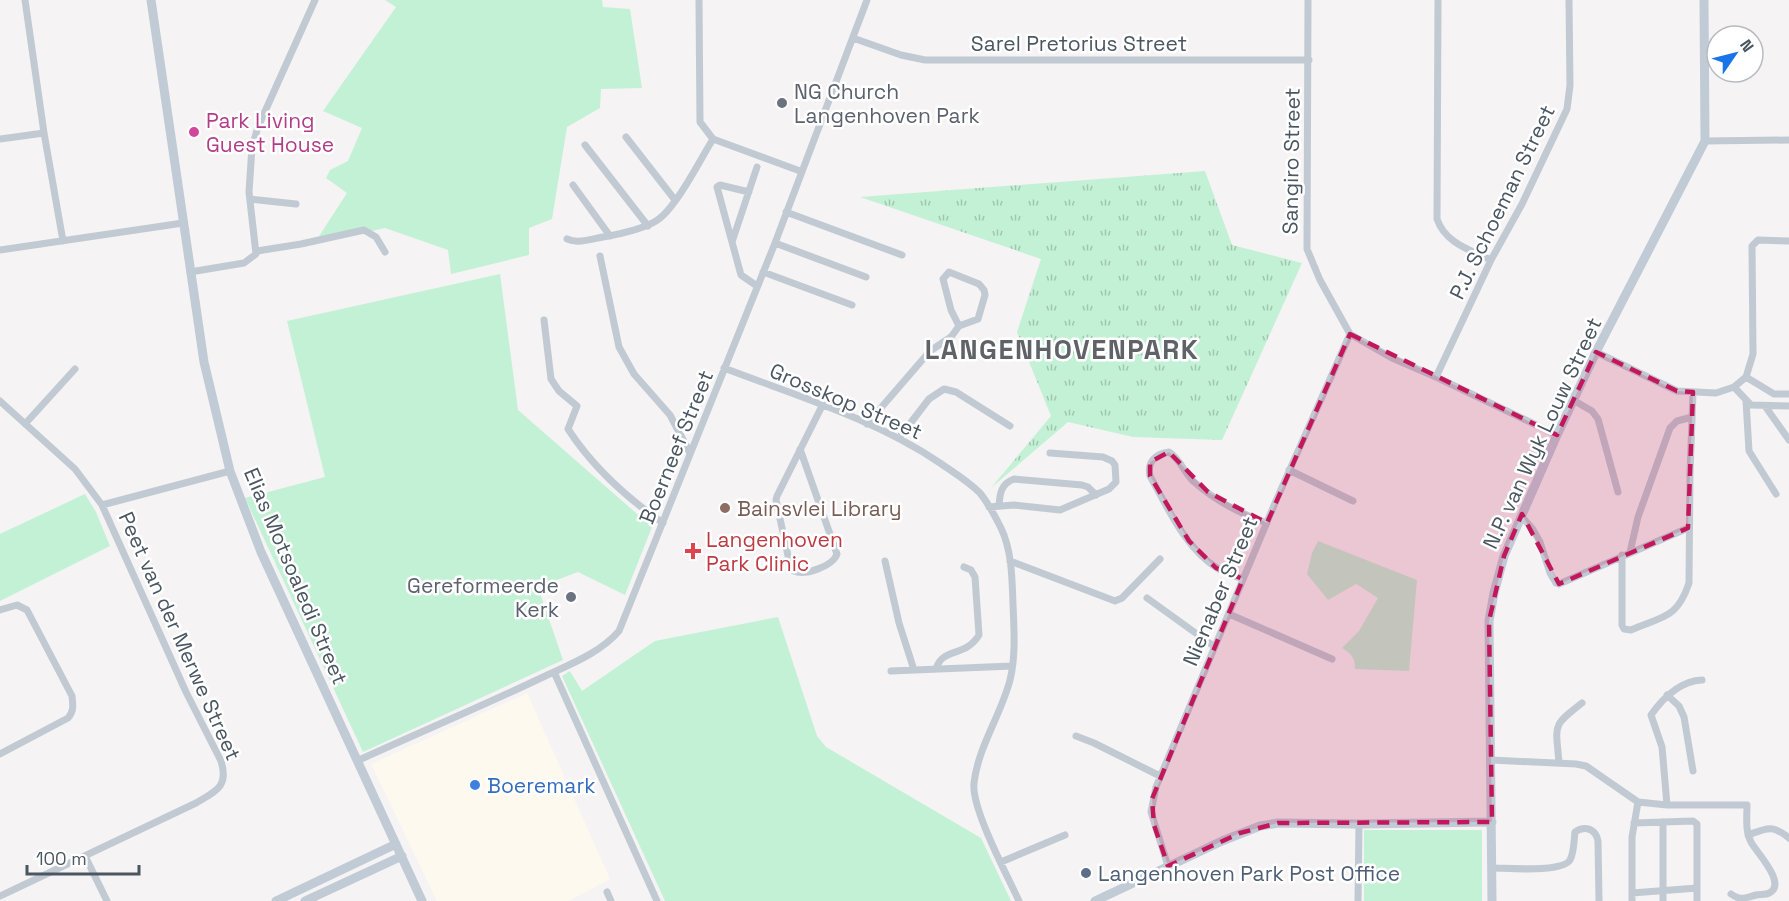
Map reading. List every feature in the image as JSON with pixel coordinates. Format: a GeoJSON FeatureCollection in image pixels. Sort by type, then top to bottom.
{"type":"FeatureCollection","features":[{"type":"Feature","properties":{"kind":"street"},"geometry":{"type":"LineString","coordinates":[[25,0],[44,133],[63,241]]}},
{"type":"Feature","properties":{"kind":"street","name":"Elias Motsoaledi Street"},"geometry":{"type":"LineString","coordinates":[[151,0],[209,387],[230,471],[261,552],[422,901]]}},
{"type":"Feature","properties":{"kind":"street"},"geometry":{"type":"LineString","coordinates":[[190,272],[244,263],[257,251],[249,199],[252,147],[258,127],[315,0]]}},
{"type":"Feature","properties":{"kind":"street"},"geometry":{"type":"LineString","coordinates":[[699,0],[700,122],[713,139],[800,171]]}},
{"type":"Feature","properties":{"kind":"street","name":"Boerneef Street"},"geometry":{"type":"LineString","coordinates":[[357,761],[554,672],[605,645],[619,631],[763,272],[867,0]]}},
{"type":"Feature","properties":{"kind":"street","name":"Sangiro Street"},"geometry":{"type":"LineString","coordinates":[[1308,0],[1308,249],[1320,280],[1350,334]]}},
{"type":"Feature","properties":{"kind":"street"},"geometry":{"type":"LineString","coordinates":[[1438,0],[1437,219],[1449,239],[1491,260]]}},
{"type":"Feature","properties":{"kind":"street","name":"P.J. Schoeman Street"},"geometry":{"type":"LineString","coordinates":[[1436,377],[1491,260],[1522,204],[1567,109],[1570,85],[1569,0]]}},
{"type":"Feature","properties":{"kind":"street","name":"N.P. van Wyk Louw Street"},"geometry":{"type":"LineString","coordinates":[[1492,901],[1490,621],[1494,593],[1504,556],[1573,400],[1705,141],[1704,0]]}},
{"type":"Feature","properties":{"kind":"street","name":"Sarel Pretorius Street"},"geometry":{"type":"LineString","coordinates":[[853,38],[901,55],[925,60],[1309,60]]}},
{"type":"Feature","properties":{"kind":"street"},"geometry":{"type":"LineString","coordinates":[[0,139],[44,133]]}},
{"type":"Feature","properties":{"kind":"street"},"geometry":{"type":"LineString","coordinates":[[626,137],[675,200]]}},
{"type":"Feature","properties":{"kind":"street"},"geometry":{"type":"LineString","coordinates":[[567,239],[577,242],[610,236],[648,226],[663,216],[713,139]]}},
{"type":"Feature","properties":{"kind":"street"},"geometry":{"type":"LineString","coordinates":[[1705,141],[1789,140]]}},
{"type":"Feature","properties":{"kind":"street"},"geometry":{"type":"LineString","coordinates":[[585,145],[648,226]]}},
{"type":"Feature","properties":{"kind":"street"},"geometry":{"type":"LineString","coordinates":[[732,242],[757,167]]}},
{"type":"Feature","properties":{"kind":"street"},"geometry":{"type":"LineString","coordinates":[[573,185],[610,236]]}},
{"type":"Feature","properties":{"kind":"street"},"geometry":{"type":"LineString","coordinates":[[749,192],[720,185],[717,187],[741,275],[757,286]]}},
{"type":"Feature","properties":{"kind":"street"},"geometry":{"type":"LineString","coordinates":[[249,199],[297,204]]}},
{"type":"Feature","properties":{"kind":"street"},"geometry":{"type":"LineString","coordinates":[[786,212],[902,255]]}},
{"type":"Feature","properties":{"kind":"street"},"geometry":{"type":"LineString","coordinates":[[0,250],[183,223]]}},
{"type":"Feature","properties":{"kind":"street"},"geometry":{"type":"LineString","coordinates":[[257,251],[366,230],[379,239],[385,252]]}},
{"type":"Feature","properties":{"kind":"street"},"geometry":{"type":"LineString","coordinates":[[1596,352],[1677,391],[1716,393],[1734,387],[1746,377],[1753,354],[1752,246],[1758,240],[1789,241]]}},
{"type":"Feature","properties":{"kind":"street"},"geometry":{"type":"LineString","coordinates":[[774,243],[866,277]]}},
{"type":"Feature","properties":{"kind":"street"},"geometry":{"type":"LineString","coordinates":[[600,256],[619,347],[634,374],[670,415],[690,453]]}},
{"type":"Feature","properties":{"kind":"street"},"geometry":{"type":"LineString","coordinates":[[763,272],[852,305]]}},
{"type":"Feature","properties":{"kind":"street"},"geometry":{"type":"LineString","coordinates":[[867,424],[930,351],[951,337],[959,326],[979,317],[985,292],[979,284],[948,272],[943,279],[951,310],[959,326]]}},
{"type":"Feature","properties":{"kind":"street"},"geometry":{"type":"LineString","coordinates":[[544,320],[551,379],[559,390],[577,406],[568,429],[617,486],[663,522]]}},
{"type":"Feature","properties":{"kind":"street"},"geometry":{"type":"LineString","coordinates":[[1350,334],[1392,358],[1557,435]]}},
{"type":"Feature","properties":{"kind":"street","name":"Nienaber Street"},"geometry":{"type":"LineString","coordinates":[[1168,866],[1151,812],[1152,799],[1289,470],[1350,334]]}},
{"type":"Feature","properties":{"kind":"street","name":"Grosskop Street"},"geometry":{"type":"LineString","coordinates":[[724,368],[898,438],[931,456],[969,484],[981,494],[989,507],[1005,539],[1010,561],[1014,636],[1010,679],[979,763],[974,785],[978,811],[1019,901]]}},
{"type":"Feature","properties":{"kind":"street"},"geometry":{"type":"LineString","coordinates":[[25,424],[75,369]]}},
{"type":"Feature","properties":{"kind":"street"},"geometry":{"type":"LineString","coordinates":[[1746,377],[1774,394],[1789,394]]}},
{"type":"Feature","properties":{"kind":"street"},"geometry":{"type":"LineString","coordinates":[[1734,387],[1751,405],[1789,406]]}},
{"type":"Feature","properties":{"kind":"street"},"geometry":{"type":"LineString","coordinates":[[898,438],[928,399],[945,389],[956,392],[1010,426]]}},
{"type":"Feature","properties":{"kind":"street"},"geometry":{"type":"LineString","coordinates":[[1622,555],[1624,629],[1630,630],[1673,612],[1683,600],[1689,583],[1688,528],[1693,392]]}},
{"type":"Feature","properties":{"kind":"street"},"geometry":{"type":"LineString","coordinates":[[1573,400],[1592,411],[1598,419],[1618,492]]}},
{"type":"Feature","properties":{"kind":"street"},"geometry":{"type":"LineString","coordinates":[[0,401],[75,469],[102,505],[230,471]]}},
{"type":"Feature","properties":{"kind":"street"},"geometry":{"type":"LineString","coordinates":[[1746,401],[1749,451],[1776,494]]}},
{"type":"Feature","properties":{"kind":"street"},"geometry":{"type":"LineString","coordinates":[[800,448],[837,554],[835,560],[829,564],[796,573],[790,565],[776,500],[800,448],[822,406]]}},
{"type":"Feature","properties":{"kind":"street"},"geometry":{"type":"LineString","coordinates":[[1765,406],[1789,440]]}},
{"type":"Feature","properties":{"kind":"street"},"geometry":{"type":"LineString","coordinates":[[1630,552],[1638,517],[1670,428],[1677,421],[1692,417]]}},
{"type":"Feature","properties":{"kind":"street"},"geometry":{"type":"LineString","coordinates":[[1243,579],[1216,568],[1189,542],[1150,476],[1148,468],[1150,462],[1156,456],[1169,452],[1177,458],[1194,482],[1249,517],[1267,523]]}},
{"type":"Feature","properties":{"kind":"street"},"geometry":{"type":"LineString","coordinates":[[989,507],[999,505],[1060,510],[1109,489],[1116,482],[1116,469],[1112,461],[1103,457],[1050,453]]}},
{"type":"Feature","properties":{"kind":"street"},"geometry":{"type":"LineString","coordinates":[[1289,470],[1353,501]]}},
{"type":"Feature","properties":{"kind":"street"},"geometry":{"type":"LineString","coordinates":[[999,505],[1000,492],[1004,485],[1014,479],[1082,485],[1088,487],[1096,495]]}},
{"type":"Feature","properties":{"kind":"street","name":"Peet van der Merwe Street"},"geometry":{"type":"LineString","coordinates":[[0,896],[196,803],[214,792],[225,779],[221,761],[186,692],[102,505]]}},
{"type":"Feature","properties":{"kind":"street"},"geometry":{"type":"LineString","coordinates":[[1521,516],[1536,533],[1550,573],[1556,583],[1564,582],[1688,528]]}},
{"type":"Feature","properties":{"kind":"street"},"geometry":{"type":"LineString","coordinates":[[1010,561],[1115,601],[1122,598],[1160,559]]}},
{"type":"Feature","properties":{"kind":"street"},"geometry":{"type":"LineString","coordinates":[[885,561],[899,623],[914,670]]}},
{"type":"Feature","properties":{"kind":"street"},"geometry":{"type":"LineString","coordinates":[[936,669],[944,656],[966,650],[979,635],[975,577],[971,570],[964,567]]}},
{"type":"Feature","properties":{"kind":"street"},"geometry":{"type":"LineString","coordinates":[[1147,598],[1215,647]]}},
{"type":"Feature","properties":{"kind":"street"},"geometry":{"type":"LineString","coordinates":[[0,610],[17,605],[27,610],[72,696],[74,707],[68,718],[0,754]]}},
{"type":"Feature","properties":{"kind":"street"},"geometry":{"type":"LineString","coordinates":[[1229,614],[1332,659]]}},
{"type":"Feature","properties":{"kind":"street"},"geometry":{"type":"LineString","coordinates":[[891,671],[1012,666]]}},
{"type":"Feature","properties":{"kind":"street"},"geometry":{"type":"LineString","coordinates":[[554,672],[657,901]]}},
{"type":"Feature","properties":{"kind":"street"},"geometry":{"type":"LineString","coordinates":[[1667,805],[1662,747],[1659,733],[1651,718],[1667,695],[1681,685],[1702,680]]}},
{"type":"Feature","properties":{"kind":"street"},"geometry":{"type":"LineString","coordinates":[[1667,695],[1679,706],[1684,717],[1693,771]]}},
{"type":"Feature","properties":{"kind":"street"},"geometry":{"type":"LineString","coordinates":[[1559,763],[1557,727],[1562,718],[1582,703]]}},
{"type":"Feature","properties":{"kind":"street"},"geometry":{"type":"LineString","coordinates":[[1076,736],[1160,776]]}},
{"type":"Feature","properties":{"kind":"street"},"geometry":{"type":"LineString","coordinates":[[1491,760],[1586,766],[1638,802],[1667,805],[1747,806],[1748,835],[1751,843],[1768,864],[1776,884],[1769,894],[1754,896],[1742,901],[1737,900],[1731,894]]}},
{"type":"Feature","properties":{"kind":"street"},"geometry":{"type":"LineString","coordinates":[[1638,802],[1632,837],[1632,897],[1697,888]]}},
{"type":"Feature","properties":{"kind":"street"},"geometry":{"type":"LineString","coordinates":[[1634,823],[1693,821],[1697,824],[1697,901]]}},
{"type":"Feature","properties":{"kind":"street"},"geometry":{"type":"LineString","coordinates":[[1095,901],[1231,837],[1260,826],[1278,823],[1492,822]]}},
{"type":"Feature","properties":{"kind":"street"},"geometry":{"type":"LineString","coordinates":[[1663,822],[1663,901]]}},
{"type":"Feature","properties":{"kind":"street"},"geometry":{"type":"LineString","coordinates":[[1358,901],[1359,824]]}},
{"type":"Feature","properties":{"kind":"street"},"geometry":{"type":"LineString","coordinates":[[1748,835],[1774,828],[1789,838]]}},
{"type":"Feature","properties":{"kind":"street"},"geometry":{"type":"LineString","coordinates":[[1492,868],[1555,868],[1565,864],[1571,858],[1575,832],[1581,829],[1591,830],[1597,835],[1598,841],[1599,901]]}},
{"type":"Feature","properties":{"kind":"street"},"geometry":{"type":"LineString","coordinates":[[373,854],[384,843],[389,830]]}},
{"type":"Feature","properties":{"kind":"street"},"geometry":{"type":"LineString","coordinates":[[1001,862],[1065,835]]}},
{"type":"Feature","properties":{"kind":"street"},"geometry":{"type":"LineString","coordinates":[[276,901],[396,844]]}},
{"type":"Feature","properties":{"kind":"street"},"geometry":{"type":"LineString","coordinates":[[85,856],[107,901]]}},
{"type":"Feature","properties":{"kind":"street"},"geometry":{"type":"LineString","coordinates":[[305,901],[402,856]]}},
{"type":"Feature","properties":{"kind":"street"},"geometry":{"type":"LineString","coordinates":[[382,864],[396,864],[408,870]]}},
{"type":"Feature","properties":{"kind":"street"},"geometry":{"type":"LineString","coordinates":[[607,892],[611,901]]}},
{"type":"Feature","properties":{"kind":"highlighted area"},"geometry":{"type":"Polygon","coordinates":[[[1350,334],[1557,435],[1596,352],[1677,391],[1693,392],[1688,528],[1559,584],[1522,514],[1504,556],[1489,621],[1492,822],[1278,823],[1240,833],[1168,866],[1154,825],[1152,799],[1243,579],[1216,568],[1189,541],[1150,476],[1150,462],[1169,452],[1208,492],[1267,523],[1350,334]]]}},
{"type":"Feature","properties":{"kind":"shaded area","name":"Boeremark"},"geometry":{"type":"Polygon","coordinates":[[[527,693],[610,879],[568,901],[437,901],[371,764],[527,693]]]}},
{"type":"Feature","properties":{"kind":"green space"},"geometry":{"type":"Polygon","coordinates":[[[385,0],[602,0],[603,7],[630,9],[642,88],[601,89],[600,108],[567,127],[552,219],[529,228],[529,255],[451,274],[448,250],[385,228],[314,244],[347,193],[326,178],[330,170],[348,161],[362,128],[323,111],[396,7],[385,0]]]}},
{"type":"Feature","properties":{"kind":"green space"},"geometry":{"type":"Polygon","coordinates":[[[1205,171],[1232,245],[1302,263],[1222,440],[1133,437],[1068,422],[991,488],[1051,416],[1017,332],[1041,259],[860,197],[1205,171]]]}},
{"type":"Feature","properties":{"kind":"green space"},"geometry":{"type":"Polygon","coordinates":[[[500,274],[518,410],[652,527],[625,595],[578,572],[538,587],[563,660],[363,752],[245,498],[325,477],[287,321],[500,274]]]}},
{"type":"Feature","properties":{"kind":"green space"},"geometry":{"type":"Polygon","coordinates":[[[85,494],[96,512],[110,546],[0,601],[0,534],[85,494]]]}},
{"type":"Feature","properties":{"kind":"green space"},"geometry":{"type":"Polygon","coordinates":[[[1318,541],[1417,580],[1409,671],[1355,669],[1352,657],[1342,648],[1359,631],[1378,598],[1356,584],[1328,600],[1307,574],[1312,553],[1318,541]]]}},
{"type":"Feature","properties":{"kind":"green space"},"geometry":{"type":"Polygon","coordinates":[[[778,617],[817,736],[826,747],[981,838],[1011,901],[665,901],[562,676],[570,671],[582,691],[655,641],[778,617]]]}},
{"type":"Feature","properties":{"kind":"green space"},"geometry":{"type":"Polygon","coordinates":[[[1364,830],[1482,830],[1482,901],[1364,901],[1364,830]]]}},
{"type":"Feature","properties":{"kind":"place","name":"NG Church Langenhoven Park"},"geometry":{"type":"Point","coordinates":[782,103]}},
{"type":"Feature","properties":{"kind":"place","name":"Park Living Guest House"},"geometry":{"type":"Point","coordinates":[194,132]}},
{"type":"Feature","properties":{"kind":"place","name":"Bainsvlei Library"},"geometry":{"type":"Point","coordinates":[725,508]}},
{"type":"Feature","properties":{"kind":"place","name":"Langenhoven Park Clinic"},"geometry":{"type":"Point","coordinates":[693,551]}},
{"type":"Feature","properties":{"kind":"place","name":"Gereformeerde Kerk"},"geometry":{"type":"Point","coordinates":[571,597]}},
{"type":"Feature","properties":{"kind":"place","name":"Boeremark"},"geometry":{"type":"Point","coordinates":[475,785]}},
{"type":"Feature","properties":{"kind":"place","name":"Langenhoven Park Post Office"},"geometry":{"type":"Point","coordinates":[1086,873]}},
{"type":"Feature","properties":{"kind":"district","name":"LANGENHOVENPARK"},"geometry":{"type":"Point","coordinates":[1062,349]}}]}
